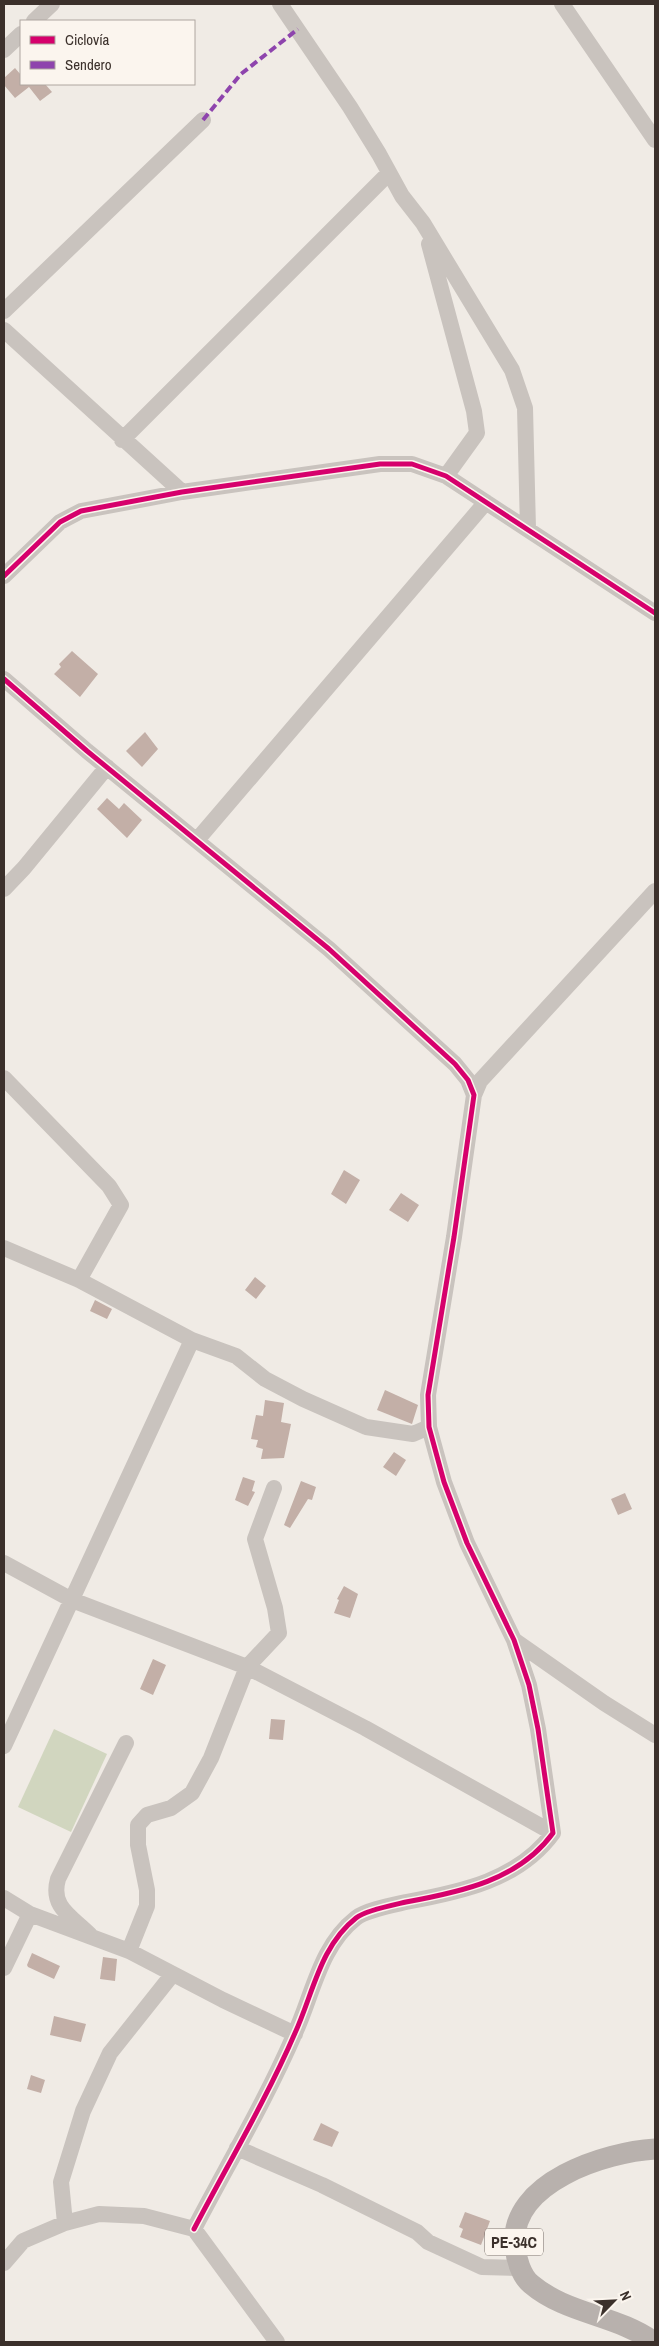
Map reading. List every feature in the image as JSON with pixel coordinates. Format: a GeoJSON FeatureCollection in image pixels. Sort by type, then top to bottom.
{"type":"FeatureCollection","features":[{"type":"Feature","properties":{"kind":"main road","name":"PE-34C"},"geometry":{"type":"LineString","coordinates":[[654,2342],[634,2329],[546,2295],[528,2282],[516,2255],[514,2241],[522,2213],[528,2203],[554,2181],[599,2160],[623,2153],[655,2149]]}},
{"type":"Feature","properties":{"kind":"street"},"geometry":{"type":"LineString","coordinates":[[35,20],[52,4]]}},
{"type":"Feature","properties":{"kind":"street"},"geometry":{"type":"LineString","coordinates":[[280,4],[350,106],[402,196],[423,222],[512,370],[525,408],[528,529]]}},
{"type":"Feature","properties":{"kind":"street"},"geometry":{"type":"LineString","coordinates":[[562,4],[655,140]]}},
{"type":"Feature","properties":{"kind":"street"},"geometry":{"type":"LineString","coordinates":[[4,50],[20,35]]}},
{"type":"Feature","properties":{"kind":"street"},"geometry":{"type":"LineString","coordinates":[[4,311],[203,120]]}},
{"type":"Feature","properties":{"kind":"street"},"geometry":{"type":"LineString","coordinates":[[122,440],[389,173]]}},
{"type":"Feature","properties":{"kind":"street"},"geometry":{"type":"LineString","coordinates":[[423,222],[474,411],[477,433],[446,476]]}},
{"type":"Feature","properties":{"kind":"street"},"geometry":{"type":"LineString","coordinates":[[4,330],[122,440],[182,492]]}},
{"type":"Feature","properties":{"kind":"street"},"geometry":{"type":"LineString","coordinates":[[4,576],[60,522],[80,511],[182,492],[380,464],[412,464],[446,476],[655,613]]}},
{"type":"Feature","properties":{"kind":"street"},"geometry":{"type":"LineString","coordinates":[[196,840],[486,502]]}},
{"type":"Feature","properties":{"kind":"street"},"geometry":{"type":"LineString","coordinates":[[4,679],[107,767],[336,955],[455,1064],[468,1080],[474,1095]]}},
{"type":"Feature","properties":{"kind":"street"},"geometry":{"type":"LineString","coordinates":[[4,889],[24,868],[107,767]]}},
{"type":"Feature","properties":{"kind":"street"},"geometry":{"type":"LineString","coordinates":[[194,2228],[295,2034],[325,1956],[341,1932],[358,1916],[391,1905],[466,1889],[506,1875],[538,1852],[553,1833],[536,1720],[528,1685],[514,1640],[467,1543],[444,1482],[429,1427],[428,1395],[454,1237],[474,1095],[480,1081],[655,891]]}},
{"type":"Feature","properties":{"kind":"street"},"geometry":{"type":"LineString","coordinates":[[4,1078],[109,1186],[121,1205],[79,1280]]}},
{"type":"Feature","properties":{"kind":"street"},"geometry":{"type":"LineString","coordinates":[[4,1248],[79,1280],[192,1340],[236,1356],[265,1379],[303,1399],[366,1427],[413,1434],[429,1427]]}},
{"type":"Feature","properties":{"kind":"street"},"geometry":{"type":"LineString","coordinates":[[4,1746],[192,1340]]}},
{"type":"Feature","properties":{"kind":"street"},"geometry":{"type":"LineString","coordinates":[[129,1951],[147,1906],[147,1890],[138,1845],[138,1824],[147,1814],[171,1808],[192,1793],[211,1758],[247,1667],[278,1633],[275,1608],[255,1539],[274,1488]]}},
{"type":"Feature","properties":{"kind":"street"},"geometry":{"type":"LineString","coordinates":[[4,1563],[72,1600],[247,1667],[365,1728],[553,1833]]}},
{"type":"Feature","properties":{"kind":"street"},"geometry":{"type":"LineString","coordinates":[[514,1640],[604,1703],[655,1734]]}},
{"type":"Feature","properties":{"kind":"street"},"geometry":{"type":"LineString","coordinates":[[95,1940],[57,1903],[55,1890],[58,1879],[126,1743]]}},
{"type":"Feature","properties":{"kind":"street"},"geometry":{"type":"LineString","coordinates":[[4,1898],[30,1914],[95,1940],[129,1951],[172,1975],[295,2034]]}},
{"type":"Feature","properties":{"kind":"street"},"geometry":{"type":"LineString","coordinates":[[4,1968],[30,1914]]}},
{"type":"Feature","properties":{"kind":"street"},"geometry":{"type":"LineString","coordinates":[[65,2223],[61,2182],[83,2111],[110,2052],[172,1975]]}},
{"type":"Feature","properties":{"kind":"street"},"geometry":{"type":"LineString","coordinates":[[237,2148],[322,2185],[417,2232],[428,2242],[482,2267],[521,2268]]}},
{"type":"Feature","properties":{"kind":"street"},"geometry":{"type":"LineString","coordinates":[[4,2263],[23,2241],[65,2223],[99,2214],[124,2214],[194,2228],[277,2342]]}},
{"type":"Feature","properties":{"kind":"green space"},"geometry":{"type":"Polygon","coordinates":[[[54,1729],[107,1754],[71,1832],[18,1807],[54,1729]]]}},
{"type":"Feature","properties":{"kind":"building"},"geometry":{"type":"Polygon","coordinates":[[[15,68],[20,74],[20,85],[46,85],[52,92],[40,101],[29,87],[15,98],[4,85],[4,78],[15,68]]]}},
{"type":"Feature","properties":{"kind":"building"},"geometry":{"type":"Polygon","coordinates":[[[72,651],[98,674],[80,697],[54,674],[61,667],[59,664],[72,651]]]}},
{"type":"Feature","properties":{"kind":"building"},"geometry":{"type":"Polygon","coordinates":[[[145,732],[158,749],[142,767],[126,751],[145,732]]]}},
{"type":"Feature","properties":{"kind":"building"},"geometry":{"type":"Polygon","coordinates":[[[107,798],[119,809],[124,803],[142,820],[127,838],[97,809],[107,798]]]}},
{"type":"Feature","properties":{"kind":"building"},"geometry":{"type":"Polygon","coordinates":[[[344,1170],[360,1180],[346,1204],[331,1194],[344,1170]]]}},
{"type":"Feature","properties":{"kind":"building"},"geometry":{"type":"Polygon","coordinates":[[[401,1193],[419,1205],[408,1222],[389,1210],[401,1193]]]}},
{"type":"Feature","properties":{"kind":"building"},"geometry":{"type":"Polygon","coordinates":[[[255,1277],[266,1286],[256,1299],[245,1290],[255,1277]]]}},
{"type":"Feature","properties":{"kind":"building"},"geometry":{"type":"Polygon","coordinates":[[[95,1300],[112,1309],[107,1319],[90,1311],[95,1300]]]}},
{"type":"Feature","properties":{"kind":"building"},"geometry":{"type":"Polygon","coordinates":[[[385,1390],[418,1405],[412,1424],[377,1410],[385,1390]]]}},
{"type":"Feature","properties":{"kind":"building"},"geometry":{"type":"Polygon","coordinates":[[[265,1400],[284,1403],[281,1422],[291,1424],[284,1458],[261,1459],[263,1449],[256,1447],[258,1440],[251,1439],[256,1415],[263,1416],[265,1400]]]}},
{"type":"Feature","properties":{"kind":"building"},"geometry":{"type":"Polygon","coordinates":[[[394,1452],[406,1460],[396,1476],[383,1467],[394,1452]]]}},
{"type":"Feature","properties":{"kind":"building"},"geometry":{"type":"Polygon","coordinates":[[[243,1477],[255,1481],[252,1491],[255,1492],[248,1506],[235,1500],[243,1477]]]}},
{"type":"Feature","properties":{"kind":"building"},"geometry":{"type":"Polygon","coordinates":[[[301,1481],[316,1487],[312,1500],[308,1499],[290,1528],[284,1525],[301,1481]]]}},
{"type":"Feature","properties":{"kind":"building"},"geometry":{"type":"Polygon","coordinates":[[[625,1493],[632,1509],[618,1515],[611,1499],[625,1493]]]}},
{"type":"Feature","properties":{"kind":"building"},"geometry":{"type":"Polygon","coordinates":[[[344,1586],[358,1594],[350,1618],[334,1613],[339,1600],[337,1599],[344,1586]]]}},
{"type":"Feature","properties":{"kind":"building"},"geometry":{"type":"Polygon","coordinates":[[[153,1659],[166,1665],[153,1695],[140,1689],[153,1659]]]}},
{"type":"Feature","properties":{"kind":"building"},"geometry":{"type":"Polygon","coordinates":[[[271,1719],[285,1720],[283,1740],[269,1739],[271,1719]]]}},
{"type":"Feature","properties":{"kind":"building"},"geometry":{"type":"Polygon","coordinates":[[[32,1953],[60,1966],[54,1979],[28,1967],[27,1965],[32,1953]]]}},
{"type":"Feature","properties":{"kind":"building"},"geometry":{"type":"Polygon","coordinates":[[[103,1957],[117,1959],[115,1981],[100,1979],[103,1957]]]}},
{"type":"Feature","properties":{"kind":"building"},"geometry":{"type":"Polygon","coordinates":[[[54,2016],[86,2024],[81,2042],[50,2035],[54,2016]]]}},
{"type":"Feature","properties":{"kind":"building"},"geometry":{"type":"Polygon","coordinates":[[[31,2075],[45,2080],[41,2093],[27,2089],[31,2075]]]}},
{"type":"Feature","properties":{"kind":"building"},"geometry":{"type":"Polygon","coordinates":[[[321,2123],[339,2132],[332,2147],[313,2140],[321,2123]]]}},
{"type":"Feature","properties":{"kind":"building"},"geometry":{"type":"Polygon","coordinates":[[[465,2212],[490,2221],[481,2245],[460,2237],[463,2229],[459,2227],[465,2212]]]}},
{"type":"Feature","properties":{"kind":"marked path"},"geometry":{"type":"LineString","coordinates":[[203,120],[241,74],[298,29]]}},
{"type":"Feature","properties":{"kind":"cycle path"},"geometry":{"type":"LineString","coordinates":[[4,576],[60,522],[81,511],[182,492],[380,464],[412,464],[446,476],[655,613]]}},
{"type":"Feature","properties":{"kind":"cycle path"},"geometry":{"type":"LineString","coordinates":[[4,679],[87,751],[329,949],[455,1064],[468,1080],[474,1095],[454,1237],[428,1395],[429,1427],[444,1482],[467,1543],[514,1640],[529,1685],[538,1729],[553,1833],[539,1849],[506,1873],[447,1894],[373,1910],[360,1915],[344,1929],[326,1956],[295,2033],[272,2083],[194,2229]]}}]}
